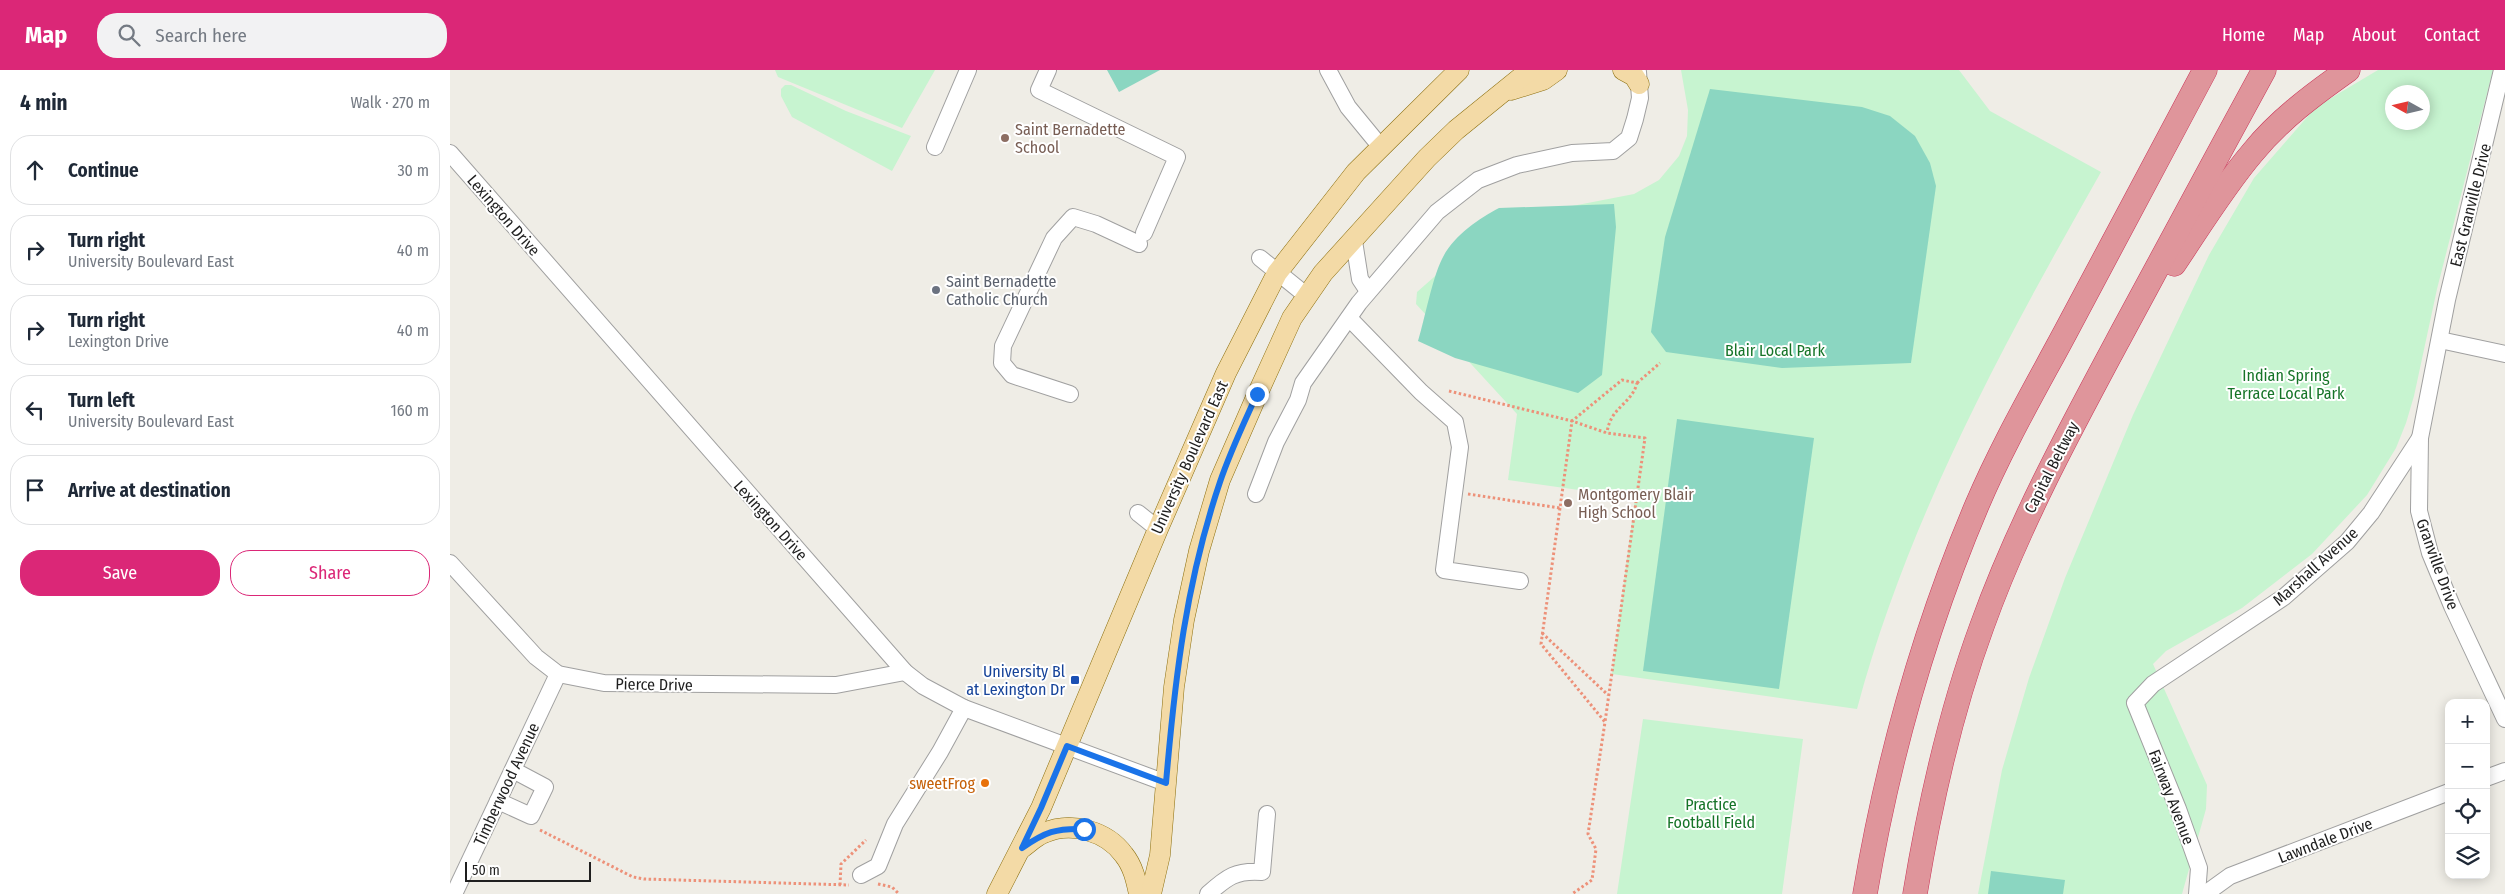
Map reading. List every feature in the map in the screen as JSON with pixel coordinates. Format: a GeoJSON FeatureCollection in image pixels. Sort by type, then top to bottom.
{"type":"FeatureCollection","features":[{"type":"Feature","properties":{"kind":"highway"},"geometry":{"type":"LineString","coordinates":[[1865,894],[1879,811],[1904,711],[1936,611],[1978,503],[2038,383],[2205,70]]}},
{"type":"Feature","properties":{"kind":"highway","name":"Capital Beltway"},"geometry":{"type":"LineString","coordinates":[[1915,894],[1938,776],[1964,679],[1982,627],[2025,520],[2076,417],[2264,70]]}},
{"type":"Feature","properties":{"kind":"highway"},"geometry":{"type":"LineString","coordinates":[[2076,417],[2185,247],[2253,152],[2282,121],[2316,92],[2348,70]]}},
{"type":"Feature","properties":{"kind":"main road","name":"University Boulevard East"},"geometry":{"type":"LineString","coordinates":[[997,894],[1041,808],[1158,529],[1226,373],[1278,273],[1356,172],[1380,146],[1459,70]]}},
{"type":"Feature","properties":{"kind":"main road"},"geometry":{"type":"LineString","coordinates":[[1151,894],[1160,855],[1180,649],[1199,550],[1220,480],[1292,318],[1323,273],[1354,241],[1427,158],[1456,130],[1530,70]]}},
{"type":"Feature","properties":{"kind":"main road"},"geometry":{"type":"LineString","coordinates":[[1504,91],[1523,88],[1543,80],[1557,70]]}},
{"type":"Feature","properties":{"kind":"main road"},"geometry":{"type":"LineString","coordinates":[[1623,70],[1638,77]]}},
{"type":"Feature","properties":{"kind":"main road"},"geometry":{"type":"LineString","coordinates":[[1022,848],[1044,833],[1061,828],[1084,829],[1107,839],[1124,854],[1134,873],[1139,894]]}},
{"type":"Feature","properties":{"kind":"street"},"geometry":{"type":"LineString","coordinates":[[935,147],[968,70]]}},
{"type":"Feature","properties":{"kind":"street"},"geometry":{"type":"LineString","coordinates":[[1048,70],[1039,90],[1177,158],[1142,238],[1073,217],[1054,238],[1003,346],[1002,363],[1012,375],[1070,394]]}},
{"type":"Feature","properties":{"kind":"street"},"geometry":{"type":"LineString","coordinates":[[1328,70],[1348,107],[1380,146]]}},
{"type":"Feature","properties":{"kind":"street","name":"East Granville Drive"},"geometry":{"type":"LineString","coordinates":[[2440,340],[2447,300],[2502,70]]}},
{"type":"Feature","properties":{"kind":"street"},"geometry":{"type":"LineString","coordinates":[[1256,494],[1276,442],[1298,400],[1303,383],[1368,291],[1442,206],[1478,180],[1517,165],[1572,153],[1613,151],[1629,138],[1640,98],[1638,77]]}},
{"type":"Feature","properties":{"kind":"street","name":"Lexington Drive"},"geometry":{"type":"LineString","coordinates":[[450,153],[905,672],[923,686],[964,708],[1166,783]]}},
{"type":"Feature","properties":{"kind":"street"},"geometry":{"type":"LineString","coordinates":[[1354,241],[1360,279],[1368,291]]}},
{"type":"Feature","properties":{"kind":"street"},"geometry":{"type":"LineString","coordinates":[[1260,258],[1307,296]]}},
{"type":"Feature","properties":{"kind":"street"},"geometry":{"type":"LineString","coordinates":[[1349,318],[1421,392],[1445,411],[1455,422],[1460,447],[1444,570],[1520,581]]}},
{"type":"Feature","properties":{"kind":"street"},"geometry":{"type":"LineString","coordinates":[[2440,340],[2505,354]]}},
{"type":"Feature","properties":{"kind":"street","name":"Granville Drive"},"geometry":{"type":"LineString","coordinates":[[2440,340],[2420,438],[2419,511],[2430,553],[2452,606],[2505,719]]}},
{"type":"Feature","properties":{"kind":"street","name":"Marshall Avenue"},"geometry":{"type":"LineString","coordinates":[[2135,703],[2153,684],[2284,596],[2347,542],[2371,513],[2420,438]]}},
{"type":"Feature","properties":{"kind":"street"},"geometry":{"type":"LineString","coordinates":[[1138,513],[1158,529]]}},
{"type":"Feature","properties":{"kind":"street","name":"Pierce Drive"},"geometry":{"type":"LineString","coordinates":[[450,563],[536,657],[558,674],[604,684],[763,686],[836,685],[905,672]]}},
{"type":"Feature","properties":{"kind":"street","name":"Timberwood Avenue"},"geometry":{"type":"LineString","coordinates":[[454,894],[558,674]]}},
{"type":"Feature","properties":{"kind":"street","name":"Fairway Avenue"},"geometry":{"type":"LineString","coordinates":[[2135,703],[2178,809],[2199,868],[2197,894]]}},
{"type":"Feature","properties":{"kind":"street"},"geometry":{"type":"LineString","coordinates":[[860,880],[878,866],[894,824],[940,752],[964,708]]}},
{"type":"Feature","properties":{"kind":"street"},"geometry":{"type":"LineString","coordinates":[[498,801],[532,821],[545,787],[513,770]]}},
{"type":"Feature","properties":{"kind":"street"},"geometry":{"type":"LineString","coordinates":[[2490,777],[2505,771]]}},
{"type":"Feature","properties":{"kind":"street","name":"Lawndale Drive"},"geometry":{"type":"LineString","coordinates":[[2204,894],[2230,876],[2445,794]]}},
{"type":"Feature","properties":{"kind":"street"},"geometry":{"type":"LineString","coordinates":[[1208,894],[1232,874],[1248,871],[1262,872],[1267,814]]}},
{"type":"Feature","properties":{"kind":"path"},"geometry":{"type":"LineString","coordinates":[[1607,433],[1609,420],[1635,390],[1637,382],[1660,363]]}},
{"type":"Feature","properties":{"kind":"path"},"geometry":{"type":"LineString","coordinates":[[1605,722],[1541,644],[1542,633],[1572,420],[1622,380],[1637,382]]}},
{"type":"Feature","properties":{"kind":"path"},"geometry":{"type":"LineString","coordinates":[[1449,391],[1572,420],[1607,433],[1645,438],[1588,834],[1596,849],[1592,880],[1572,894]]}},
{"type":"Feature","properties":{"kind":"path"},"geometry":{"type":"LineString","coordinates":[[1463,493],[1560,508]]}},
{"type":"Feature","properties":{"kind":"path"},"geometry":{"type":"LineString","coordinates":[[1542,633],[1608,696]]}},
{"type":"Feature","properties":{"kind":"path"},"geometry":{"type":"LineString","coordinates":[[532,821],[625,873],[644,879],[760,885],[840,885],[860,880]]}},
{"type":"Feature","properties":{"kind":"path"},"geometry":{"type":"LineString","coordinates":[[840,885],[841,864],[866,840]]}},
{"type":"Feature","properties":{"kind":"path"},"geometry":{"type":"LineString","coordinates":[[623,878],[625,873]]}},
{"type":"Feature","properties":{"kind":"path"},"geometry":{"type":"LineString","coordinates":[[876,884],[892,887],[899,894]]}},
{"type":"Feature","properties":{"kind":"green space"},"geometry":{"type":"Polygon","coordinates":[[[775,70],[935,70],[902,128],[778,77],[775,70]]]}},
{"type":"Feature","properties":{"kind":"green space"},"geometry":{"type":"Polygon","coordinates":[[[1107,70],[1160,70],[1119,92],[1107,70]]]}},
{"type":"Feature","properties":{"kind":"green space","name":"Blair Local Park"},"geometry":{"type":"Polygon","coordinates":[[[1681,70],[1959,70],[1990,111],[2101,172],[2029,301],[1962,433],[1931,500],[1878,638],[1857,709],[1612,674],[1635,498],[1508,480],[1517,414],[1416,304],[1417,292],[1442,270],[1562,208],[1634,194],[1659,180],[1679,156],[1687,136],[1688,110],[1681,70]]]}},
{"type":"Feature","properties":{"kind":"green space","name":"Indian Spring Terrace Local Park"},"geometry":{"type":"Polygon","coordinates":[[[2378,70],[2493,70],[2437,289],[2414,396],[2396,448],[2367,495],[2312,554],[2242,608],[2166,651],[2153,664],[2207,785],[2206,809],[2182,894],[1978,894],[2002,770],[2029,678],[2065,578],[2133,415],[2209,255],[2254,178],[2316,107],[2378,70]]]}},
{"type":"Feature","properties":{"kind":"green space"},"geometry":{"type":"Polygon","coordinates":[[[785,85],[791,85],[846,111],[911,136],[892,171],[792,117],[781,96],[781,89],[785,85]]]}},
{"type":"Feature","properties":{"kind":"green space"},"geometry":{"type":"Polygon","coordinates":[[[1710,89],[1862,107],[1890,116],[1915,136],[1930,163],[1936,186],[1911,363],[1782,368],[1666,352],[1651,332],[1665,237],[1710,89]]]}},
{"type":"Feature","properties":{"kind":"green space"},"geometry":{"type":"Polygon","coordinates":[[[1614,204],[1616,227],[1602,375],[1578,393],[1455,358],[1418,341],[1438,267],[1442,259],[1459,236],[1483,217],[1499,208],[1614,204]]]}},
{"type":"Feature","properties":{"kind":"green space"},"geometry":{"type":"Polygon","coordinates":[[[1677,419],[1814,438],[1779,689],[1643,671],[1677,419]]]}},
{"type":"Feature","properties":{"kind":"green space","name":"Practice Football Field"},"geometry":{"type":"Polygon","coordinates":[[[1643,719],[1803,739],[1782,894],[1617,894],[1643,719]]]}},
{"type":"Feature","properties":{"kind":"green space"},"geometry":{"type":"Polygon","coordinates":[[[1991,871],[2065,880],[2063,894],[1988,894],[1991,871]]]}},
{"type":"Feature","properties":{"kind":"place","name":"Saint Bernadette School"},"geometry":{"type":"Point","coordinates":[1005,138]}},
{"type":"Feature","properties":{"kind":"place","name":"Saint Bernadette Catholic Church"},"geometry":{"type":"Point","coordinates":[936,290]}},
{"type":"Feature","properties":{"kind":"place","name":"Montgomery Blair High School"},"geometry":{"type":"Point","coordinates":[1568,503]}},
{"type":"Feature","properties":{"kind":"place","name":"University Bl at Lexington Dr"},"geometry":{"type":"Point","coordinates":[1075,680]}},
{"type":"Feature","properties":{"kind":"place","name":"sweetFrog"},"geometry":{"type":"Point","coordinates":[985,783]}},
{"type":"Feature","properties":{"kind":"route"},"geometry":{"type":"LineString","coordinates":[[1084,829],[1061,828],[1044,833],[1022,848],[1067,746],[1166,783],[1174,687],[1184,620],[1199,550],[1220,480],[1257,394]]}}]}
